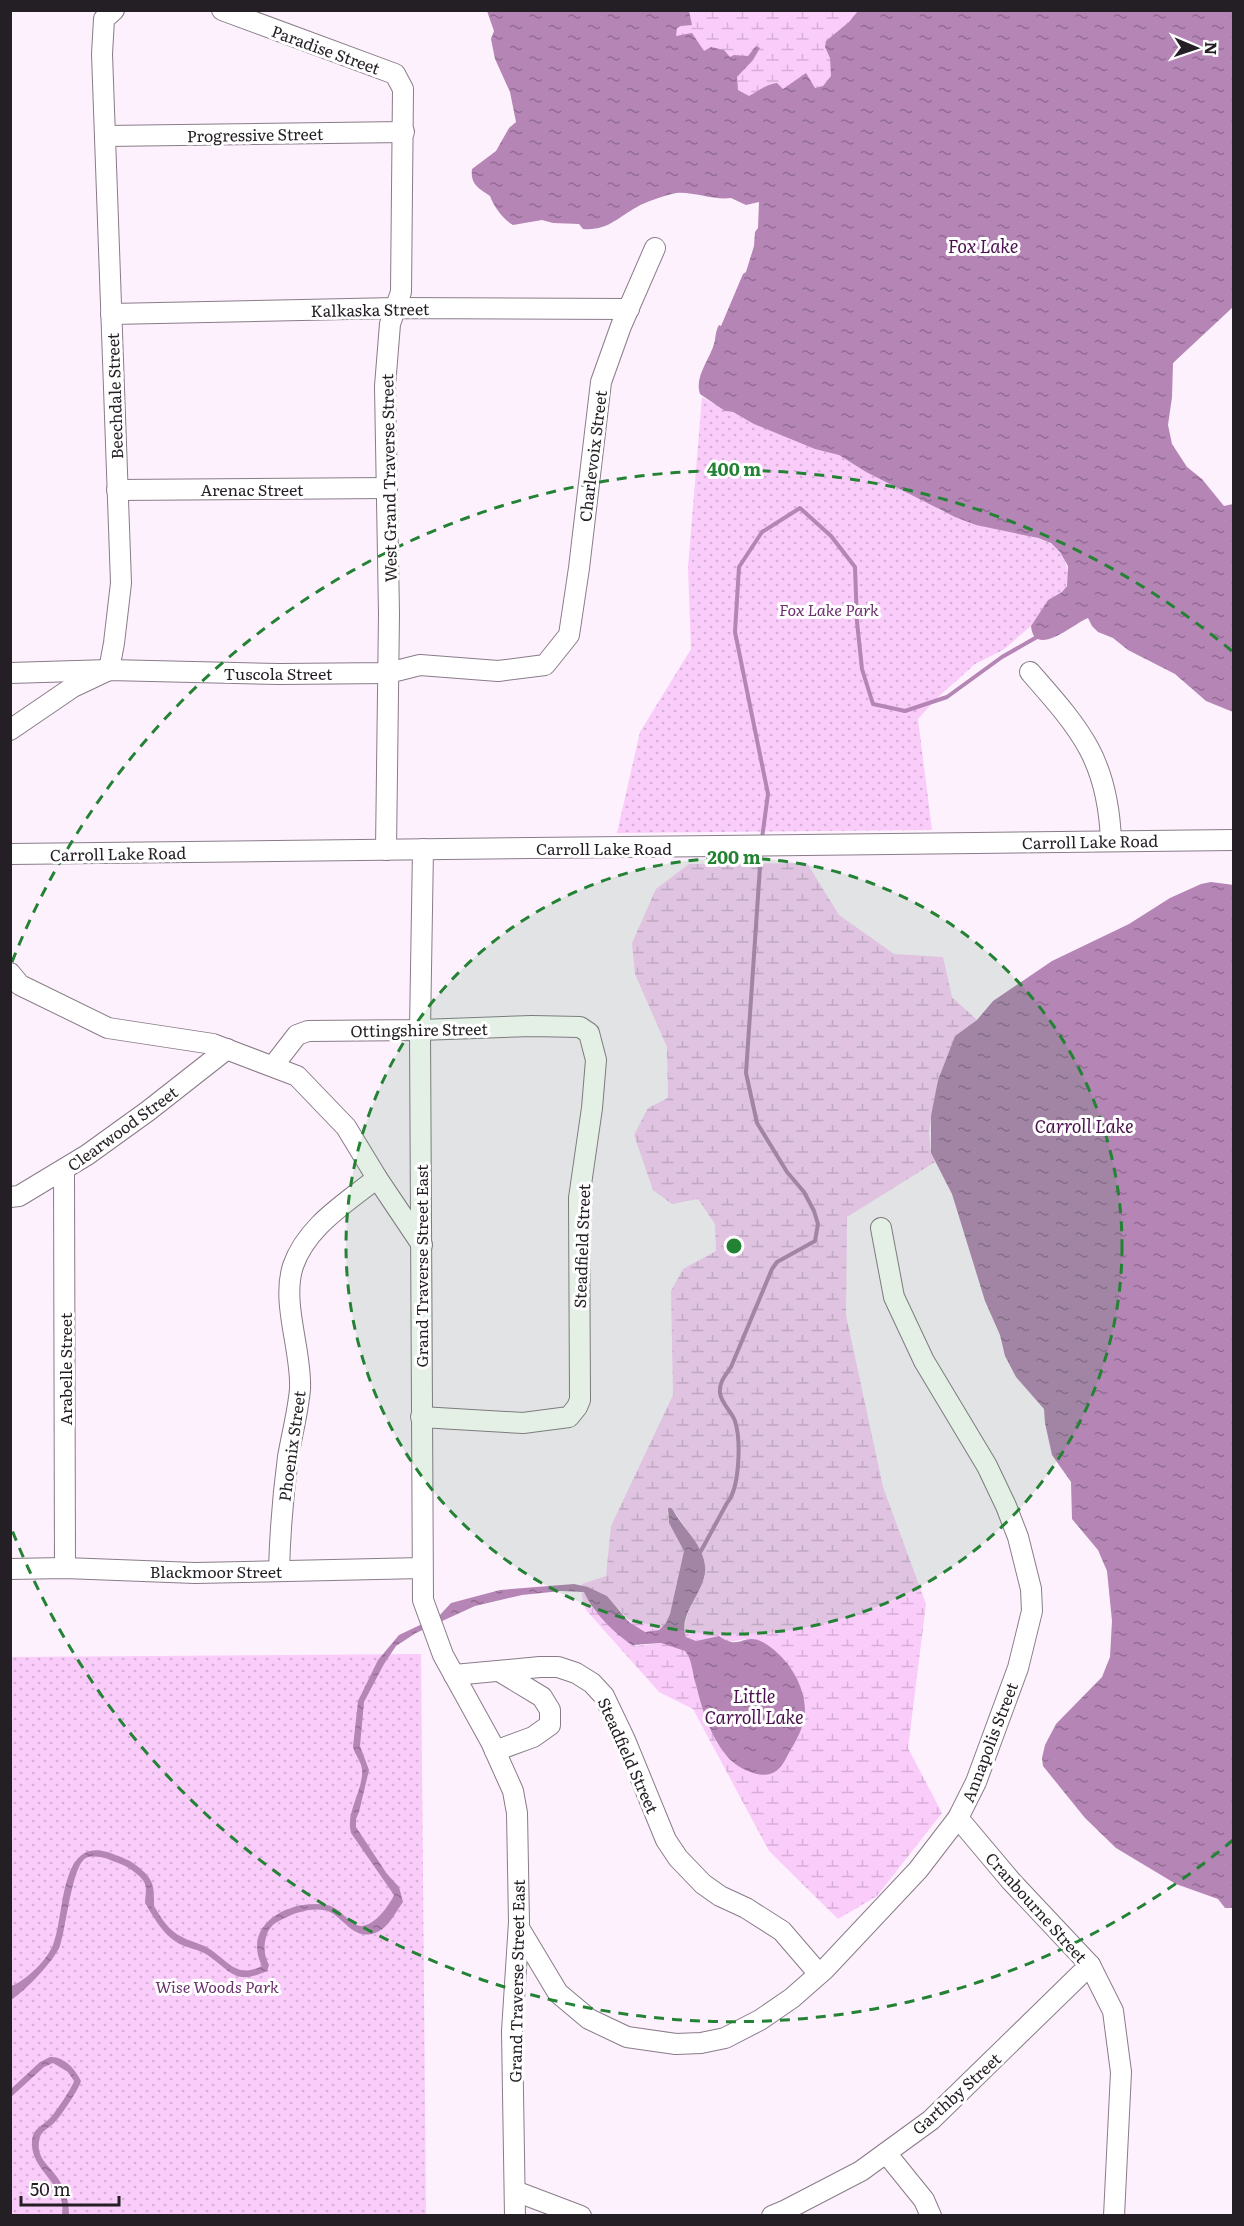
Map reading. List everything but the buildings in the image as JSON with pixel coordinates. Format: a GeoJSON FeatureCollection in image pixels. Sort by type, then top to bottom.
{"type":"FeatureCollection","features":[{"type":"Feature","properties":{"kind":"street","name":"Paradise Street"},"geometry":{"type":"LineString","coordinates":[[222,10],[396,74]]}},
{"type":"Feature","properties":{"kind":"street","name":"Beechdale Street"},"geometry":{"type":"LineString","coordinates":[[107,13],[102,54],[121,583],[109,670]]}},
{"type":"Feature","properties":{"kind":"street","name":"West Grand Traverse Street"},"geometry":{"type":"LineString","coordinates":[[386,850],[389,614],[385,386],[390,324],[401,292],[404,132],[403,89],[396,74]]}},
{"type":"Feature","properties":{"kind":"street","name":"Progressive Street"},"geometry":{"type":"LineString","coordinates":[[106,136],[404,132]]}},
{"type":"Feature","properties":{"kind":"street","name":"Charlevoix Street"},"geometry":{"type":"LineString","coordinates":[[545,665],[569,635],[601,382],[655,248]]}},
{"type":"Feature","properties":{"kind":"street","name":"Kalkaska Street"},"geometry":{"type":"LineString","coordinates":[[111,314],[396,308],[629,309]]}},
{"type":"Feature","properties":{"kind":"street","name":"Arenac Street"},"geometry":{"type":"LineString","coordinates":[[117,490],[387,488]]}},
{"type":"Feature","properties":{"kind":"street","name":"Tuscola Street"},"geometry":{"type":"LineString","coordinates":[[10,673],[109,670],[279,674],[388,673],[420,666],[498,671],[545,665]]}},
{"type":"Feature","properties":{"kind":"street"},"geometry":{"type":"LineString","coordinates":[[10,730],[73,687],[109,670]]}},
{"type":"Feature","properties":{"kind":"street"},"geometry":{"type":"LineString","coordinates":[[1030,672],[1087,742],[1108,796],[1112,841]]}},
{"type":"Feature","properties":{"kind":"street","name":"Carroll Lake Road"},"geometry":{"type":"LineString","coordinates":[[10,854],[1233,840]]}},
{"type":"Feature","properties":{"kind":"street","name":"Grand Traverse Street East"},"geometry":{"type":"LineString","coordinates":[[423,849],[420,1030],[423,1600],[443,1655],[454,1675]]}},
{"type":"Feature","properties":{"kind":"street"},"geometry":{"type":"LineString","coordinates":[[10,973],[21,985],[108,1028],[213,1044],[297,1076],[346,1127],[422,1245]]}},
{"type":"Feature","properties":{"kind":"street","name":"Ottingshire Street"},"geometry":{"type":"LineString","coordinates":[[273,1066],[297,1035],[308,1031],[580,1027]]}},
{"type":"Feature","properties":{"kind":"street","name":"Steadfield Street"},"geometry":{"type":"LineString","coordinates":[[421,1417],[523,1423],[548,1421],[569,1417],[580,1400],[579,1198],[592,1108],[596,1060],[589,1032],[580,1027]]}},
{"type":"Feature","properties":{"kind":"street","name":"Clearwood Street"},"geometry":{"type":"LineString","coordinates":[[13,1194],[64,1170],[148,1112],[227,1049]]}},
{"type":"Feature","properties":{"kind":"street","name":"Arabelle Street"},"geometry":{"type":"LineString","coordinates":[[64,1170],[65,1568]]}},
{"type":"Feature","properties":{"kind":"street","name":"Phoenix Street"},"geometry":{"type":"LineString","coordinates":[[279,1571],[284,1491],[300,1390],[300,1370],[290,1291],[292,1268],[314,1228],[377,1178]]}},
{"type":"Feature","properties":{"kind":"street","name":"Annapolis Street"},"geometry":{"type":"LineString","coordinates":[[519,1928],[558,1993],[589,2019],[627,2037],[676,2044],[701,2043],[725,2038],[760,2020],[792,1998],[819,1974],[918,1870],[958,1818],[976,1782],[1018,1668],[1032,1611],[1031,1589],[1018,1537],[1006,1506],[987,1466],[924,1361],[894,1297],[881,1228]]}},
{"type":"Feature","properties":{"kind":"street","name":"Blackmoor Street"},"geometry":{"type":"LineString","coordinates":[[10,1569],[65,1568],[195,1572],[422,1568]]}},
{"type":"Feature","properties":{"kind":"street","name":"Steadfield Street"},"geometry":{"type":"LineString","coordinates":[[454,1675],[558,1667],[576,1673],[592,1683],[604,1696],[625,1740],[666,1840],[678,1858],[703,1884],[720,1896],[746,1908],[782,1931],[819,1974]]}},
{"type":"Feature","properties":{"kind":"street"},"geometry":{"type":"LineString","coordinates":[[454,1675],[495,1751],[533,1737],[550,1725],[550,1710],[542,1697],[499,1671]]}},
{"type":"Feature","properties":{"kind":"street","name":"Grand Traverse Street East"},"geometry":{"type":"LineString","coordinates":[[495,1751],[513,1791],[517,1813],[519,1928],[513,2031],[515,2216]]}},
{"type":"Feature","properties":{"kind":"street","name":"Cranbourne Street"},"geometry":{"type":"LineString","coordinates":[[958,1818],[1011,1881],[1090,1965],[1113,2011],[1121,2072],[1114,2216]]}},
{"type":"Feature","properties":{"kind":"street","name":"Garthby Street"},"geometry":{"type":"LineString","coordinates":[[772,2216],[861,2171],[931,2120],[1090,1965]]}},
{"type":"Feature","properties":{"kind":"street"},"geometry":{"type":"LineString","coordinates":[[886,2153],[924,2200],[931,2216]]}},
{"type":"Feature","properties":{"kind":"street"},"geometry":{"type":"LineString","coordinates":[[515,2191],[581,2216]]}},
{"type":"Feature","properties":{"kind":"green space"},"geometry":{"type":"Polygon","coordinates":[[[564,11],[899,11],[873,82],[750,136],[564,11]]]}},
{"type":"Feature","properties":{"kind":"green space","name":"Fox Lake Park"},"geometry":{"type":"Polygon","coordinates":[[[702,397],[728,412],[733,412],[839,455],[866,472],[939,510],[1046,541],[1062,555],[1068,575],[1065,590],[1048,600],[1031,626],[1003,650],[975,664],[936,699],[918,719],[932,830],[617,833],[640,732],[691,649],[688,567],[702,397]]]}},
{"type":"Feature","properties":{"kind":"green space"},"geometry":{"type":"Polygon","coordinates":[[[807,863],[839,915],[894,954],[943,957],[952,997],[977,1020],[955,1036],[938,1080],[929,1132],[931,1153],[935,1162],[847,1217],[846,1315],[883,1487],[926,1604],[908,1748],[942,1813],[877,1896],[838,1919],[769,1851],[693,1709],[659,1692],[586,1610],[582,1596],[582,1584],[606,1576],[611,1526],[673,1395],[671,1291],[683,1269],[716,1251],[715,1224],[698,1199],[672,1204],[653,1190],[634,1135],[648,1108],[668,1098],[667,1047],[635,974],[632,943],[656,889],[689,864],[807,863]],[[673,1510],[667,1513],[669,1523],[684,1551],[670,1614],[666,1623],[659,1630],[645,1632],[636,1628],[607,1596],[588,1587],[585,1593],[600,1616],[636,1646],[661,1643],[685,1650],[692,1663],[697,1690],[716,1742],[723,1751],[750,1772],[770,1774],[777,1771],[783,1764],[797,1739],[805,1710],[799,1683],[783,1659],[765,1644],[745,1639],[729,1642],[719,1636],[696,1641],[686,1637],[688,1614],[705,1576],[691,1535],[673,1510]]]}},
{"type":"Feature","properties":{"kind":"green space","name":"Wise Woods Park"},"geometry":{"type":"Polygon","coordinates":[[[421,1654],[426,2215],[11,2215],[10,1657],[421,1654]]]}},
{"type":"Feature","properties":{"kind":"water","name":"Fox Lake"},"geometry":{"type":"Polygon","coordinates":[[[487,11],[689,11],[692,25],[677,28],[676,36],[692,33],[704,51],[711,47],[724,50],[730,57],[748,56],[756,46],[760,48],[753,60],[737,77],[738,90],[749,96],[766,86],[777,83],[783,89],[806,73],[815,88],[823,86],[831,76],[830,58],[825,47],[826,41],[849,22],[858,11],[1233,11],[1233,307],[1173,363],[1168,425],[1172,444],[1187,467],[1202,479],[1224,506],[1233,504],[1233,712],[1206,701],[1175,674],[1128,650],[1113,638],[1098,632],[1088,618],[1047,639],[1039,640],[1034,636],[1031,626],[1048,600],[1062,592],[1067,586],[1068,566],[1060,552],[1051,543],[1038,538],[976,525],[955,517],[866,472],[839,455],[815,449],[754,424],[733,412],[725,411],[700,394],[699,381],[712,350],[717,330],[746,272],[754,246],[755,232],[758,228],[759,202],[746,205],[731,198],[678,193],[645,203],[606,226],[592,229],[583,229],[579,224],[553,223],[542,220],[513,225],[506,219],[496,208],[490,196],[476,186],[472,179],[472,169],[496,151],[509,128],[516,122],[510,92],[495,59],[491,39],[494,31],[487,11]]]}},
{"type":"Feature","properties":{"kind":"water","name":"Carroll Lake"},"geometry":{"type":"Polygon","coordinates":[[[1211,882],[1234,885],[1233,1908],[1225,1908],[1218,1899],[1176,1884],[1116,1848],[1085,1818],[1043,1766],[1045,1745],[1056,1724],[1102,1677],[1110,1657],[1112,1621],[1107,1571],[1098,1550],[1072,1519],[1071,1482],[1052,1455],[1044,1409],[1016,1377],[1005,1356],[1000,1335],[985,1301],[952,1194],[931,1153],[931,1116],[938,1080],[955,1036],[977,1020],[993,1001],[1052,961],[1129,924],[1170,898],[1211,882]]]}},
{"type":"Feature","properties":{"kind":"water","name":"Little Carroll Lake"},"geometry":{"type":"Polygon","coordinates":[[[668,1508],[673,1510],[697,1544],[705,1566],[702,1584],[686,1619],[684,1628],[686,1637],[696,1641],[719,1636],[731,1642],[750,1639],[760,1641],[782,1657],[799,1683],[805,1703],[803,1723],[800,1733],[777,1770],[764,1775],[752,1773],[740,1767],[720,1748],[707,1722],[691,1663],[685,1651],[661,1643],[632,1645],[605,1622],[584,1592],[561,1591],[522,1595],[475,1606],[416,1633],[396,1646],[364,1702],[360,1746],[369,1770],[356,1827],[387,1874],[399,1887],[403,1902],[382,1929],[372,1934],[360,1934],[327,1911],[310,1910],[298,1913],[273,1925],[269,1931],[265,1946],[269,1965],[267,1971],[241,1977],[229,1972],[206,1954],[176,1942],[165,1932],[145,1903],[144,1882],[133,1871],[108,1859],[88,1857],[81,1863],[77,1872],[57,1952],[24,1990],[11,2000],[11,1986],[23,1980],[35,1969],[53,1945],[67,1880],[73,1865],[82,1855],[95,1850],[116,1855],[137,1866],[150,1880],[154,1906],[169,1928],[182,1937],[208,1948],[239,1969],[246,1970],[262,1966],[257,1951],[258,1937],[273,1917],[285,1910],[313,1904],[327,1905],[358,1925],[367,1925],[377,1919],[394,1895],[351,1833],[350,1817],[362,1777],[362,1769],[353,1747],[358,1701],[378,1660],[399,1635],[439,1616],[451,1603],[500,1590],[574,1584],[588,1587],[607,1596],[629,1622],[645,1632],[659,1630],[666,1623],[670,1614],[684,1551],[669,1523],[668,1508]]]}},
{"type":"Feature","properties":{"kind":"water"},"geometry":{"type":"Polygon","coordinates":[[[50,2057],[69,2064],[81,2081],[64,2110],[56,2121],[42,2133],[39,2141],[42,2158],[63,2188],[69,2215],[62,2215],[59,2195],[36,2160],[32,2140],[36,2130],[59,2107],[74,2081],[68,2072],[53,2063],[44,2067],[11,2097],[11,2089],[40,2062],[50,2057]]]}},
{"type":"Feature","properties":{"kind":"waterway"},"geometry":{"type":"LineString","coordinates":[[762,838],[768,794],[735,632],[739,567],[762,532],[800,508],[831,536],[855,567],[862,669],[873,704],[905,711],[947,697],[1002,657],[1037,637]]}},
{"type":"Feature","properties":{"kind":"waterway"},"geometry":{"type":"LineString","coordinates":[[701,1551],[731,1496],[737,1475],[739,1451],[737,1429],[734,1418],[721,1397],[721,1382],[731,1367],[772,1269],[777,1262],[815,1241],[818,1224],[804,1192],[787,1172],[757,1123],[746,1073],[761,852]]}}]}
